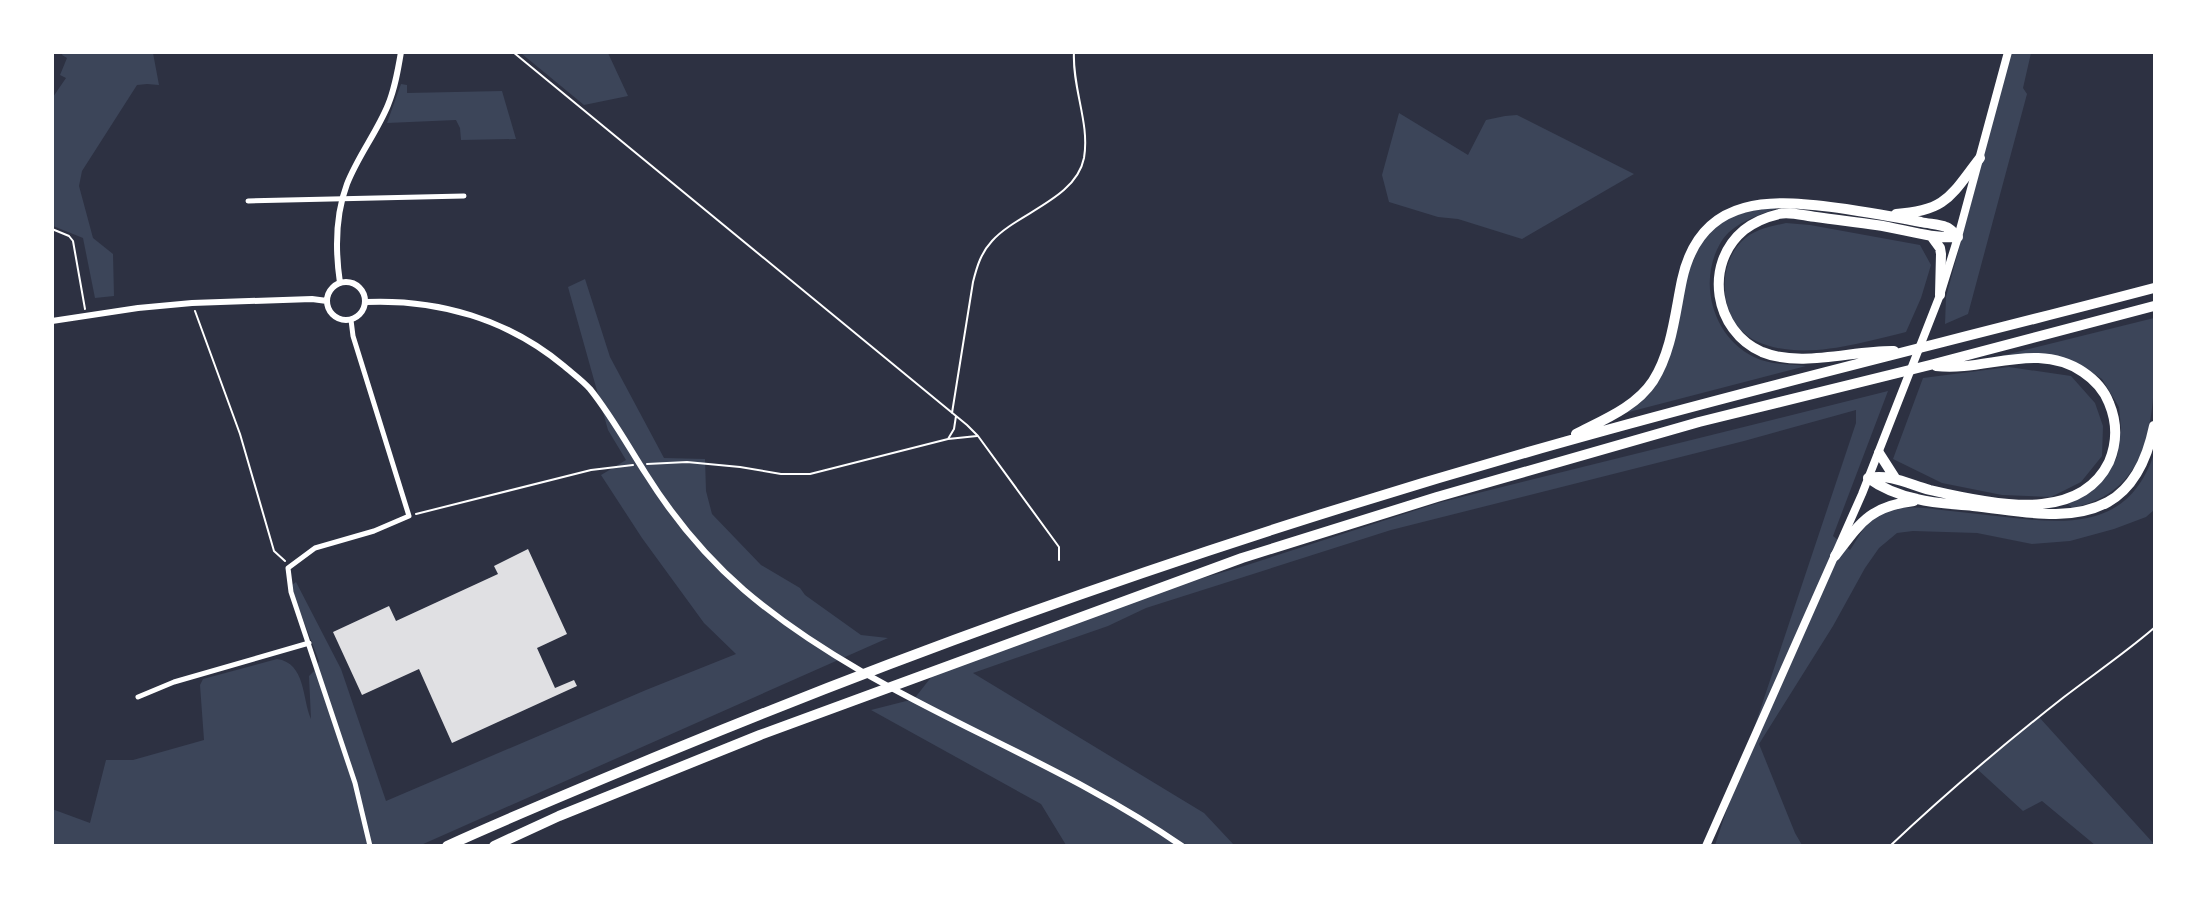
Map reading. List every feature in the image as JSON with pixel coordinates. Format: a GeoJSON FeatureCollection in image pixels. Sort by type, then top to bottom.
{"type":"FeatureCollection","features":[{"type":"Feature","properties":{"kind":"highway"},"geometry":{"type":"LineString","coordinates":[[1883,215],[1909,213],[1938,206],[1951,196],[1980,158]]}},
{"type":"Feature","properties":{"kind":"highway"},"geometry":{"type":"LineString","coordinates":[[1557,444],[1628,406],[1653,381],[1664,357],[1673,329],[1683,277],[1694,246],[1709,227],[1724,215],[1754,204],[1786,202],[1883,215],[1948,228],[1958,236]]}},
{"type":"Feature","properties":{"kind":"highway"},"geometry":{"type":"LineString","coordinates":[[1908,351],[1875,350],[1807,358],[1763,352],[1747,343],[1733,330],[1724,316],[1718,280],[1722,262],[1731,244],[1744,230],[1763,219],[1782,213],[1877,225],[1932,237],[1958,236]]}},
{"type":"Feature","properties":{"kind":"highway"},"geometry":{"type":"LineString","coordinates":[[1932,237],[1942,254],[1940,295]]}},
{"type":"Feature","properties":{"kind":"highway"},"geometry":{"type":"LineString","coordinates":[[447,846],[740,722],[923,651],[1265,532],[1557,444],[2154,288]]}},
{"type":"Feature","properties":{"kind":"highway"},"geometry":{"type":"LineString","coordinates":[[494,846],[559,816],[760,735],[1242,558],[1437,497],[1699,422],[1930,365],[2154,306]]}},
{"type":"Feature","properties":{"kind":"highway"},"geometry":{"type":"LineString","coordinates":[[1868,478],[1882,476],[1895,478],[1933,490],[1976,499],[2040,505],[2076,496],[2090,487],[2103,473],[2112,454],[2116,434],[2113,412],[2105,394],[2092,378],[2075,366],[2055,359],[2034,357],[2002,359],[1950,368],[1930,365]]}},
{"type":"Feature","properties":{"kind":"highway"},"geometry":{"type":"LineString","coordinates":[[1835,556],[1863,520],[1878,509],[1903,502],[1919,500],[2055,514],[2088,510],[2108,502],[2122,492],[2135,476],[2146,455],[2154,426]]}},
{"type":"Feature","properties":{"kind":"highway"},"geometry":{"type":"LineString","coordinates":[[1879,453],[1895,478]]}},
{"type":"Feature","properties":{"kind":"highway"},"geometry":{"type":"LineString","coordinates":[[1868,478],[1881,487],[1919,500]]}},
{"type":"Feature","properties":{"kind":"main road"},"geometry":{"type":"LineString","coordinates":[[1706,846],[1879,453],[1940,295],[1980,158],[2008,52]]}},
{"type":"Feature","properties":{"kind":"street"},"geometry":{"type":"LineString","coordinates":[[340,283],[336,234],[343,198],[348,183],[388,105],[397,78],[402,52]]}},
{"type":"Feature","properties":{"kind":"street"},"geometry":{"type":"LineString","coordinates":[[248,201],[464,196]]}},
{"type":"Feature","properties":{"kind":"street"},"geometry":{"type":"LineString","coordinates":[[340,283],[355,283],[365,294],[366,302],[361,314],[351,320],[335,316],[331,312],[327,301],[330,290],[340,283]]}},
{"type":"Feature","properties":{"kind":"street"},"geometry":{"type":"LineString","coordinates":[[52,321],[192,303],[312,299],[327,301]]}},
{"type":"Feature","properties":{"kind":"street"},"geometry":{"type":"LineString","coordinates":[[366,302],[427,305],[458,310],[496,323],[530,341],[590,388],[647,476],[693,538],[742,589],[780,619],[838,658],[914,699],[1071,778],[1123,807],[1182,846]]}},
{"type":"Feature","properties":{"kind":"street"},"geometry":{"type":"LineString","coordinates":[[351,320],[353,336],[409,516],[374,531],[315,548],[288,568],[291,592],[355,782],[370,846]]}},
{"type":"Feature","properties":{"kind":"street"},"geometry":{"type":"LineString","coordinates":[[138,697],[174,682],[309,643]]}},
{"type":"Feature","properties":{"kind":"path"},"geometry":{"type":"LineString","coordinates":[[513,52],[978,436],[1058,547],[1060,560]]}},
{"type":"Feature","properties":{"kind":"path"},"geometry":{"type":"LineString","coordinates":[[952,413],[973,282],[978,264],[984,252],[993,240],[1006,229],[1069,185],[1084,159],[1084,141],[1074,72],[1074,52]]}},
{"type":"Feature","properties":{"kind":"path"},"geometry":{"type":"LineString","coordinates":[[52,229],[69,236],[72,241],[86,316]]}},
{"type":"Feature","properties":{"kind":"path"},"geometry":{"type":"LineString","coordinates":[[192,303],[240,434],[274,551],[285,561],[288,568]]}},
{"type":"Feature","properties":{"kind":"path"},"geometry":{"type":"LineString","coordinates":[[948,439],[954,429],[956,416]]}},
{"type":"Feature","properties":{"kind":"path"},"geometry":{"type":"LineString","coordinates":[[646,464],[687,462],[740,467],[781,474],[810,474],[948,439],[978,436]]}},
{"type":"Feature","properties":{"kind":"path"},"geometry":{"type":"LineString","coordinates":[[409,516],[582,472],[636,465]]}},
{"type":"Feature","properties":{"kind":"path"},"geometry":{"type":"LineString","coordinates":[[1890,846],[1953,786],[2065,696],[2124,654],[2154,628]]}},
{"type":"Feature","properties":{"kind":"shaded area"},"geometry":{"type":"Polygon","coordinates":[[[523,52],[608,53],[628,96],[584,105],[522,54],[523,52]]]}},
{"type":"Feature","properties":{"kind":"shaded area"},"geometry":{"type":"Polygon","coordinates":[[[63,53],[153,53],[159,85],[137,85],[82,171],[79,186],[93,238],[113,254],[114,296],[95,298],[83,238],[53,226],[53,97],[66,78],[60,75],[67,58],[62,55],[63,53]]]}},
{"type":"Feature","properties":{"kind":"shaded area"},"geometry":{"type":"Polygon","coordinates":[[[2011,53],[2031,53],[2023,88],[2027,94],[1968,314],[1945,324],[1946,297],[2011,53]]]}},
{"type":"Feature","properties":{"kind":"shaded area"},"geometry":{"type":"Polygon","coordinates":[[[401,84],[407,85],[407,93],[502,91],[516,139],[461,140],[460,128],[456,120],[387,123],[401,84]]]}},
{"type":"Feature","properties":{"kind":"shaded area"},"geometry":{"type":"Polygon","coordinates":[[[1399,113],[1468,155],[1486,120],[1517,115],[1634,174],[1522,239],[1458,219],[1438,217],[1389,202],[1382,175],[1399,113]]]}},
{"type":"Feature","properties":{"kind":"shaded area"},"geometry":{"type":"Polygon","coordinates":[[[1775,207],[1775,209],[1738,225],[1721,242],[1710,274],[1710,291],[1713,307],[1719,322],[1728,336],[1740,348],[1754,357],[1773,363],[1806,366],[1625,413],[1646,397],[1658,381],[1667,357],[1691,265],[1707,237],[1723,221],[1745,213],[1775,207]]]}},
{"type":"Feature","properties":{"kind":"shaded area"},"geometry":{"type":"Polygon","coordinates":[[[1786,223],[1810,225],[1920,245],[1931,265],[1921,298],[1906,332],[1850,345],[1811,350],[1773,347],[1756,341],[1744,333],[1735,322],[1725,295],[1727,266],[1741,242],[1751,234],[1786,223]]]}},
{"type":"Feature","properties":{"kind":"shaded area"},"geometry":{"type":"Polygon","coordinates":[[[585,279],[610,357],[664,458],[705,459],[706,491],[712,514],[761,565],[800,588],[805,595],[861,635],[888,638],[421,845],[53,845],[52,809],[90,823],[106,760],[133,760],[204,740],[200,685],[203,679],[277,659],[286,662],[293,667],[302,683],[311,719],[309,676],[319,661],[294,596],[292,585],[296,582],[341,669],[386,801],[646,690],[736,654],[704,623],[642,538],[601,475],[626,460],[608,430],[568,287],[585,279]]]}},
{"type":"Feature","properties":{"kind":"shaded area"},"geometry":{"type":"Polygon","coordinates":[[[2154,318],[2152,406],[2148,434],[2138,459],[2124,481],[2102,498],[2072,508],[2068,504],[2092,491],[2109,471],[2117,457],[2121,428],[2119,407],[2102,379],[2076,362],[2041,354],[2001,356],[2154,318]]]}},
{"type":"Feature","properties":{"kind":"shaded area"},"geometry":{"type":"Polygon","coordinates":[[[2009,367],[2071,376],[2095,403],[2103,426],[2102,456],[2081,482],[2051,497],[2002,495],[1942,483],[1893,459],[1923,378],[2009,367]]]}},
{"type":"Feature","properties":{"kind":"shaded area"},"geometry":{"type":"Polygon","coordinates":[[[1888,391],[1833,536],[1850,550],[1872,519],[1879,514],[1896,509],[1924,508],[2060,521],[2099,515],[2116,507],[2131,495],[2144,477],[2154,454],[2154,510],[2146,517],[2114,529],[2070,541],[2032,544],[1977,533],[1913,531],[1897,533],[1879,548],[1759,744],[1795,833],[1802,845],[1715,845],[1856,423],[1856,410],[1744,441],[1391,530],[1146,608],[1108,626],[973,673],[1204,813],[1234,845],[1066,845],[1041,804],[871,710],[914,699],[936,671],[1095,609],[1241,567],[1438,503],[1888,391]]]}},
{"type":"Feature","properties":{"kind":"shaded area"},"geometry":{"type":"Polygon","coordinates":[[[2039,717],[2154,845],[2095,845],[2042,801],[2023,811],[1976,768],[2039,717]]]}},
{"type":"Feature","properties":{"kind":"building"},"geometry":{"type":"Polygon","coordinates":[[[528,549],[567,634],[537,648],[555,688],[574,680],[577,686],[452,743],[419,669],[362,695],[333,632],[389,606],[396,621],[498,574],[494,566],[528,549]]]}}]}
